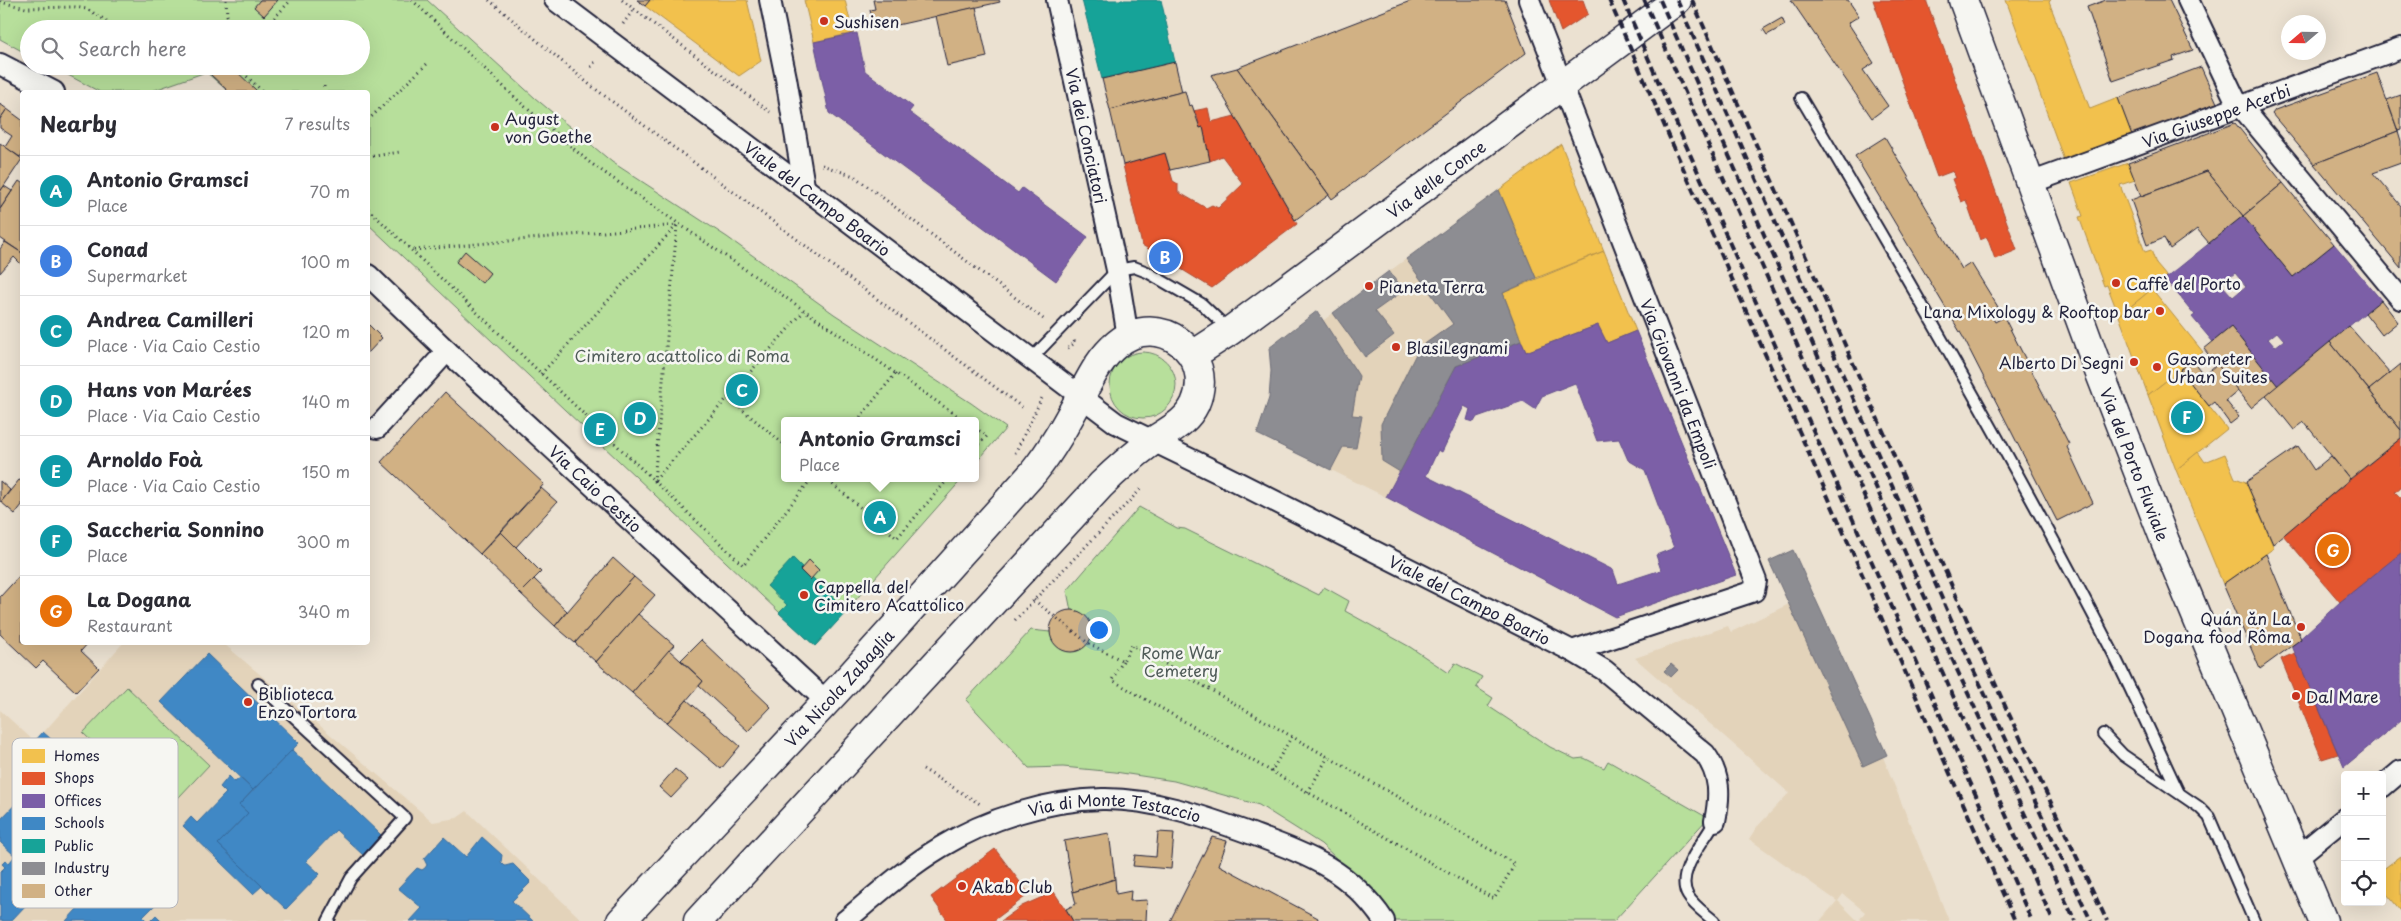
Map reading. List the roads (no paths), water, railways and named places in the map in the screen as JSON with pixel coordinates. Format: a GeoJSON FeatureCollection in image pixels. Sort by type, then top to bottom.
{"type":"FeatureCollection","features":[{"type":"Feature","properties":{"kind":"street","name":"Viale del Campo Boario"},"geometry":{"type":"LineString","coordinates":[[555,0],[804,186],[1080,397]]}},
{"type":"Feature","properties":{"kind":"street"},"geometry":{"type":"LineString","coordinates":[[770,0],[786,78],[804,186]]}},
{"type":"Feature","properties":{"kind":"street","name":"Via dei Conciatori"},"geometry":{"type":"LineString","coordinates":[[1057,0],[1117,270],[1128,337]]}},
{"type":"Feature","properties":{"kind":"street","name":"Via Giovanni da Empoli"},"geometry":{"type":"LineString","coordinates":[[1529,0],[1756,581],[1754,591],[1572,651]]}},
{"type":"Feature","properties":{"kind":"street","name":"Via delle Conce"},"geometry":{"type":"LineString","coordinates":[[1193,355],[1230,331],[1676,0]]}},
{"type":"Feature","properties":{"kind":"street","name":"Via del Porto Fluviale"},"geometry":{"type":"LineString","coordinates":[[1963,0],[2161,532],[2323,921]]}},
{"type":"Feature","properties":{"kind":"street"},"geometry":{"type":"LineString","coordinates":[[2188,0],[2231,93],[2240,106],[2401,299]]}},
{"type":"Feature","properties":{"kind":"street","name":"Via Giuseppe Acerbi"},"geometry":{"type":"LineString","coordinates":[[2030,183],[2401,48]]}},
{"type":"Feature","properties":{"kind":"street"},"geometry":{"type":"LineString","coordinates":[[0,64],[20,74]]}},
{"type":"Feature","properties":{"kind":"street"},"geometry":{"type":"LineString","coordinates":[[21,75],[50,90]]}},
{"type":"Feature","properties":{"kind":"street","name":"Via Caio Cestio"},"geometry":{"type":"LineString","coordinates":[[370,277],[447,351],[826,701]]}},
{"type":"Feature","properties":{"kind":"street"},"geometry":{"type":"LineString","coordinates":[[698,921],[1101,485],[1153,441],[1178,425],[1189,414],[1195,403],[1200,381],[1193,355],[1181,342],[1163,334],[1148,332],[1128,337],[1119,342],[1103,359],[1080,397],[1116,423],[1153,441]]}},
{"type":"Feature","properties":{"kind":"street"},"geometry":{"type":"LineString","coordinates":[[377,428],[447,351]]}},
{"type":"Feature","properties":{"kind":"street","name":"Via Nicola Zabaglia"},"geometry":{"type":"LineString","coordinates":[[621,921],[826,701],[1033,473],[1048,454],[1080,397]]}},
{"type":"Feature","properties":{"kind":"street","name":"Viale del Campo Boario"},"geometry":{"type":"LineString","coordinates":[[1153,441],[1572,651],[1604,670],[1706,754],[1716,773],[1719,785],[1715,821]]}},
{"type":"Feature","properties":{"kind":"street"},"geometry":{"type":"LineString","coordinates":[[2386,784],[2401,771]]}},
{"type":"Feature","properties":{"kind":"street","name":"Via di Monte Testaccio"},"geometry":{"type":"LineString","coordinates":[[845,921],[884,889],[941,847],[1004,819],[1068,802],[1103,799],[1161,806],[1262,838],[1331,869],[1360,890],[1384,921]]}},
{"type":"Feature","properties":{"kind":"street"},"geometry":{"type":"LineString","coordinates":[[2296,858],[2341,821]]}},
{"type":"Feature","properties":{"kind":"lane"},"geometry":{"type":"LineString","coordinates":[[1801,98],[1881,234],[2044,525],[2113,654],[2179,794]]}},
{"type":"Feature","properties":{"kind":"lane"},"geometry":{"type":"LineString","coordinates":[[1031,359],[1117,270],[1134,266],[1202,304],[1230,331]]}},
{"type":"Feature","properties":{"kind":"lane"},"geometry":{"type":"LineString","coordinates":[[258,684],[405,818],[351,878],[328,921]]}},
{"type":"Feature","properties":{"kind":"lane"},"geometry":{"type":"LineString","coordinates":[[2103,734],[2123,755],[2209,817],[2254,921]]}},
{"type":"Feature","properties":{"kind":"lane"},"geometry":{"type":"LineString","coordinates":[[1714,921],[1689,898],[1684,884],[1687,869],[1715,821]]}},
{"type":"Feature","properties":{"kind":"railway"},"geometry":{"type":"LineString","coordinates":[[1609,0],[2015,921]]}},
{"type":"Feature","properties":{"kind":"railway"},"geometry":{"type":"LineString","coordinates":[[1623,0],[2032,921]]}},
{"type":"Feature","properties":{"kind":"railway"},"geometry":{"type":"LineString","coordinates":[[1644,0],[2053,921]]}},
{"type":"Feature","properties":{"kind":"railway"},"geometry":{"type":"LineString","coordinates":[[1660,0],[1958,672],[2075,921]]}},
{"type":"Feature","properties":{"kind":"railway"},"geometry":{"type":"LineString","coordinates":[[1677,0],[1974,671],[2091,921]]}},
{"type":"Feature","properties":{"kind":"railway"},"geometry":{"type":"LineString","coordinates":[[1692,0],[2006,708],[2107,921]]}},
{"type":"Feature","properties":{"kind":"place","name":"Sushisen"},"geometry":{"type":"Point","coordinates":[824,21]}},
{"type":"Feature","properties":{"kind":"place","name":"August von Goethe"},"geometry":{"type":"Point","coordinates":[495,127]}},
{"type":"Feature","properties":{"kind":"place","name":"Conad"},"geometry":{"type":"Point","coordinates":[1165,257]}},
{"type":"Feature","properties":{"kind":"place","name":"Caffè del Porto"},"geometry":{"type":"Point","coordinates":[2116,283]}},
{"type":"Feature","properties":{"kind":"place","name":"Pianeta Terra"},"geometry":{"type":"Point","coordinates":[1369,286]}},
{"type":"Feature","properties":{"kind":"place","name":"Lana Mixology & Rooftop bar"},"geometry":{"type":"Point","coordinates":[2160,311]}},
{"type":"Feature","properties":{"kind":"place","name":"BlasiLegnami"},"geometry":{"type":"Point","coordinates":[1396,347]}},
{"type":"Feature","properties":{"kind":"place","name":"Alberto Di Segni"},"geometry":{"type":"Point","coordinates":[2134,362]}},
{"type":"Feature","properties":{"kind":"place","name":"Gasometer Urban Suites"},"geometry":{"type":"Point","coordinates":[2157,367]}},
{"type":"Feature","properties":{"kind":"place","name":"Andrea Camilleri"},"geometry":{"type":"Point","coordinates":[742,390]}},
{"type":"Feature","properties":{"kind":"place","name":"Saccheria Sonnino"},"geometry":{"type":"Point","coordinates":[2187,417]}},
{"type":"Feature","properties":{"kind":"place","name":"Hans von Marées"},"geometry":{"type":"Point","coordinates":[640,418]}},
{"type":"Feature","properties":{"kind":"place","name":"Arnoldo Foà"},"geometry":{"type":"Point","coordinates":[600,429]}},
{"type":"Feature","properties":{"kind":"place","name":"Antonio Gramsci"},"geometry":{"type":"Point","coordinates":[880,517]}},
{"type":"Feature","properties":{"kind":"place","name":"La Dogana"},"geometry":{"type":"Point","coordinates":[2333,550]}},
{"type":"Feature","properties":{"kind":"place","name":"Cappella del Cimitero Acattolico"},"geometry":{"type":"Point","coordinates":[804,595]}},
{"type":"Feature","properties":{"kind":"place","name":"Quán ăn La Dogana food Rôma"},"geometry":{"type":"Point","coordinates":[2301,627]}},
{"type":"Feature","properties":{"kind":"place","name":"Dal Mare"},"geometry":{"type":"Point","coordinates":[2296,696]}},
{"type":"Feature","properties":{"kind":"place","name":"Biblioteca Enzo Tortora"},"geometry":{"type":"Point","coordinates":[248,702]}},
{"type":"Feature","properties":{"kind":"place","name":"Akab Club"},"geometry":{"type":"Point","coordinates":[962,886]}},
{"type":"Feature","properties":{"kind":"park label","name":"Cimitero acattolico di Roma"},"geometry":{"type":"Point","coordinates":[682,355]}},
{"type":"Feature","properties":{"kind":"park label","name":"Rome War Cemetery"},"geometry":{"type":"Point","coordinates":[1181,661]}}]}
